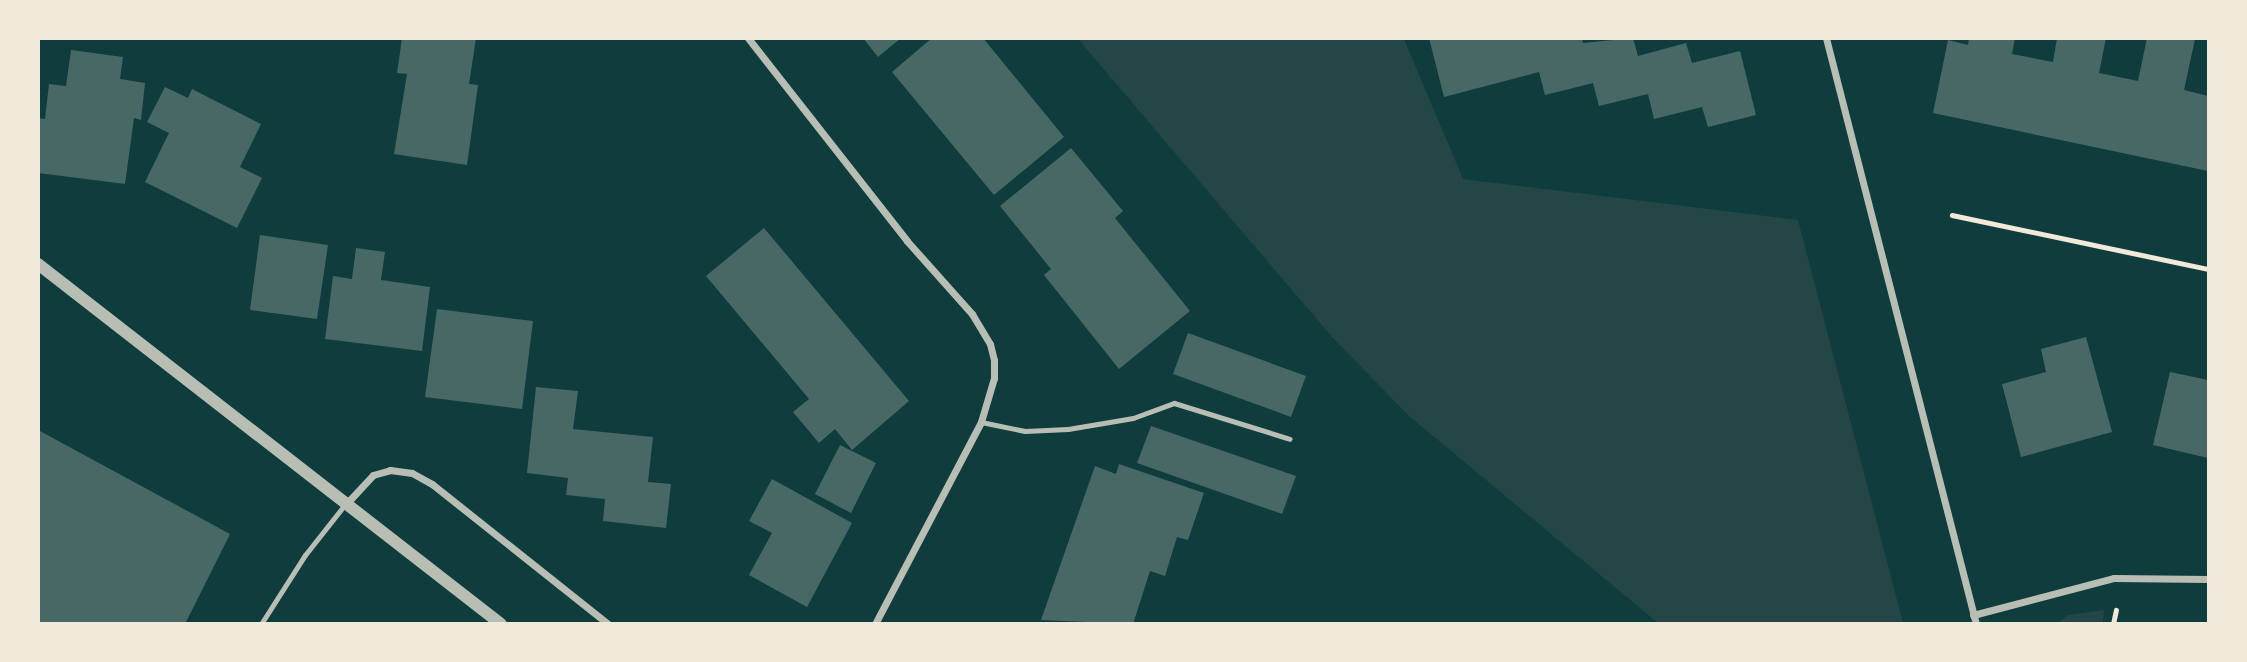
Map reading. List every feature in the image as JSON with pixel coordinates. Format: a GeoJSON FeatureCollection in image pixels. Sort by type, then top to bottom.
{"type":"FeatureCollection","features":[{"type":"Feature","properties":{"kind":"street"},"geometry":{"type":"LineString","coordinates":[[748,38],[983,330],[990,344],[994,378],[981,422],[875,624]]}},
{"type":"Feature","properties":{"kind":"street"},"geometry":{"type":"LineString","coordinates":[[1826,38],[1974,619],[2114,578],[2208,579]]}},
{"type":"Feature","properties":{"kind":"street"},"geometry":{"type":"LineString","coordinates":[[38,264],[501,624]]}},
{"type":"Feature","properties":{"kind":"street"},"geometry":{"type":"LineString","coordinates":[[347,503],[373,475],[390,470],[412,473],[432,484],[608,624]]}},
{"type":"Feature","properties":{"kind":"lane"},"geometry":{"type":"LineString","coordinates":[[981,422],[1025,431],[1069,429],[1133,418],[1174,403],[1290,439]]}},
{"type":"Feature","properties":{"kind":"lane"},"geometry":{"type":"LineString","coordinates":[[261,624],[305,555],[347,503]]}},
{"type":"Feature","properties":{"kind":"path"},"geometry":{"type":"LineString","coordinates":[[1952,215],[2208,269]]}},
{"type":"Feature","properties":{"kind":"shaded area"},"geometry":{"type":"Polygon","coordinates":[[[1078,39],[1404,39],[1463,179],[1798,220],[1903,623],[1658,623],[1408,415],[1332,337],[1078,39]]]}},
{"type":"Feature","properties":{"kind":"shaded area"},"geometry":{"type":"Polygon","coordinates":[[[2104,610],[2103,623],[2057,623],[2068,615],[2104,610]]]}},
{"type":"Feature","properties":{"kind":"building"},"geometry":{"type":"Polygon","coordinates":[[[402,38],[476,38],[469,84],[478,85],[467,165],[394,154],[407,74],[397,73],[402,38]]]}},
{"type":"Feature","properties":{"kind":"building"},"geometry":{"type":"Polygon","coordinates":[[[863,38],[901,38],[878,57],[863,38]]]}},
{"type":"Feature","properties":{"kind":"building"},"geometry":{"type":"Polygon","coordinates":[[[932,38],[983,38],[1064,137],[994,195],[892,72],[932,38]]]}},
{"type":"Feature","properties":{"kind":"building"},"geometry":{"type":"Polygon","coordinates":[[[1429,38],[1582,38],[1583,43],[1633,38],[1638,56],[1686,43],[1692,63],[1740,51],[1756,115],[1708,127],[1702,107],[1654,119],[1648,94],[1599,106],[1593,83],[1545,95],[1539,72],[1444,97],[1429,38]]]}},
{"type":"Feature","properties":{"kind":"building"},"geometry":{"type":"Polygon","coordinates":[[[1969,38],[2015,38],[2012,54],[2053,62],[2057,38],[2106,38],[2099,73],[2138,81],[2147,38],[2195,39],[2184,90],[2208,96],[2208,171],[1933,113],[1948,40],[1968,45],[1969,38]]]}},
{"type":"Feature","properties":{"kind":"building"},"geometry":{"type":"Polygon","coordinates":[[[71,50],[123,57],[120,79],[145,83],[141,120],[134,118],[125,184],[38,173],[38,118],[45,119],[49,84],[66,86],[71,50]]]}},
{"type":"Feature","properties":{"kind":"building"},"geometry":{"type":"Polygon","coordinates":[[[165,87],[188,98],[192,89],[261,124],[240,167],[262,178],[237,228],[145,182],[169,133],[147,122],[165,87]]]}},
{"type":"Feature","properties":{"kind":"building"},"geometry":{"type":"Polygon","coordinates":[[[1071,148],[1123,211],[1115,218],[1190,311],[1119,369],[1044,275],[1051,269],[1000,206],[1071,148]]]}},
{"type":"Feature","properties":{"kind":"building"},"geometry":{"type":"Polygon","coordinates":[[[764,228],[909,401],[852,450],[835,429],[819,443],[793,412],[809,399],[706,276],[764,228]]]}},
{"type":"Feature","properties":{"kind":"building"},"geometry":{"type":"Polygon","coordinates":[[[260,235],[328,245],[317,319],[250,310],[260,235]]]}},
{"type":"Feature","properties":{"kind":"building"},"geometry":{"type":"Polygon","coordinates":[[[356,248],[385,252],[381,280],[430,287],[422,351],[325,339],[333,276],[352,279],[356,248]]]}},
{"type":"Feature","properties":{"kind":"building"},"geometry":{"type":"Polygon","coordinates":[[[437,309],[533,321],[522,409],[425,397],[437,309]]]}},
{"type":"Feature","properties":{"kind":"building"},"geometry":{"type":"Polygon","coordinates":[[[1188,333],[1306,376],[1291,417],[1173,374],[1188,333]]]}},
{"type":"Feature","properties":{"kind":"building"},"geometry":{"type":"Polygon","coordinates":[[[2086,337],[2112,432],[2021,457],[2002,384],[2046,372],[2041,349],[2086,337]]]}},
{"type":"Feature","properties":{"kind":"building"},"geometry":{"type":"Polygon","coordinates":[[[2170,372],[2208,380],[2208,458],[2153,445],[2170,372]]]}},
{"type":"Feature","properties":{"kind":"building"},"geometry":{"type":"Polygon","coordinates":[[[536,387],[578,391],[573,429],[653,437],[648,482],[671,484],[666,528],[603,521],[605,499],[566,495],[568,478],[527,473],[536,387]]]}},
{"type":"Feature","properties":{"kind":"building"},"geometry":{"type":"Polygon","coordinates":[[[1151,426],[1296,476],[1282,514],[1137,463],[1151,426]]]}},
{"type":"Feature","properties":{"kind":"building"},"geometry":{"type":"Polygon","coordinates":[[[38,430],[230,534],[185,624],[38,624],[38,430]]]}},
{"type":"Feature","properties":{"kind":"building"},"geometry":{"type":"Polygon","coordinates":[[[840,445],[876,463],[851,513],[815,494],[840,445]]]}},
{"type":"Feature","properties":{"kind":"building"},"geometry":{"type":"Polygon","coordinates":[[[1119,464],[1204,493],[1188,540],[1177,537],[1165,576],[1150,571],[1133,624],[1041,620],[1095,466],[1116,474],[1119,464]]]}},
{"type":"Feature","properties":{"kind":"building"},"geometry":{"type":"Polygon","coordinates":[[[772,479],[852,523],[807,607],[749,575],[772,533],[749,521],[772,479]]]}}]}
